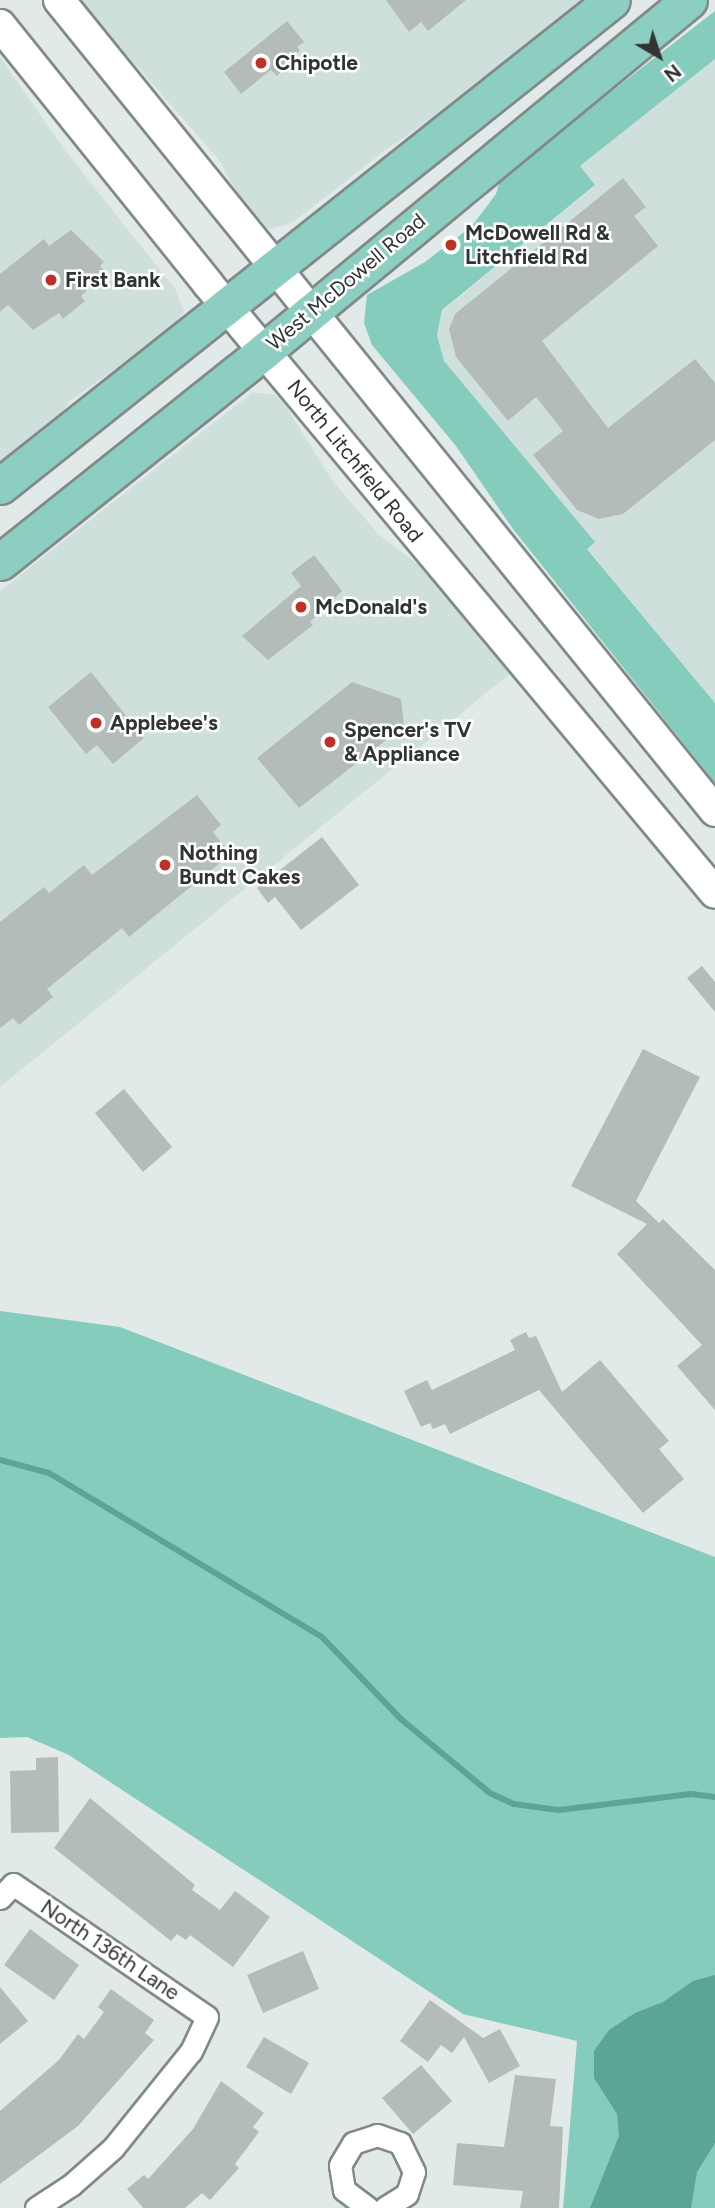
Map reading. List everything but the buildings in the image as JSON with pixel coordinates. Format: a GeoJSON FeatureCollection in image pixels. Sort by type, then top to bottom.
{"type":"FeatureCollection","features":[{"type":"Feature","properties":{"kind":"main road"},"geometry":{"type":"LineString","coordinates":[[59,0],[715,811]]}},
{"type":"Feature","properties":{"kind":"main road"},"geometry":{"type":"LineString","coordinates":[[0,486],[612,0]]}},
{"type":"Feature","properties":{"kind":"main road","name":"West McDowell Road"},"geometry":{"type":"LineString","coordinates":[[0,562],[264,351],[689,0]]}},
{"type":"Feature","properties":{"kind":"main road","name":"North Litchfield Road"},"geometry":{"type":"LineString","coordinates":[[0,25],[226,306],[715,893]]}},
{"type":"Feature","properties":{"kind":"street","name":"North 136th Lane"},"geometry":{"type":"LineString","coordinates":[[7,1891],[207,2017],[191,2051],[113,2148],[71,2185],[36,2208]]}},
{"type":"Feature","properties":{"kind":"street"},"geometry":{"type":"LineString","coordinates":[[368,2208],[352,2200],[340,2178],[345,2153],[364,2137],[390,2137],[408,2151],[414,2172],[404,2202],[385,2208]]}},
{"type":"Feature","properties":{"kind":"shaded area"},"geometry":{"type":"Polygon","coordinates":[[[79,0],[586,0],[474,90],[387,149],[292,223],[269,229],[250,215],[218,159],[79,0]]]}},
{"type":"Feature","properties":{"kind":"shaded area"},"geometry":{"type":"Polygon","coordinates":[[[715,11],[715,59],[580,166],[595,185],[442,310],[437,335],[444,361],[595,542],[587,549],[715,703],[715,783],[513,529],[456,446],[372,345],[364,323],[367,295],[425,262],[472,226],[496,194],[501,177],[715,11]]]}},
{"type":"Feature","properties":{"kind":"shaded area"},"geometry":{"type":"Polygon","coordinates":[[[0,57],[64,149],[176,290],[184,312],[175,327],[70,401],[48,434],[0,468],[0,57]]]}},
{"type":"Feature","properties":{"kind":"shaded area"},"geometry":{"type":"Polygon","coordinates":[[[715,59],[715,703],[587,548],[594,541],[444,361],[437,335],[442,311],[595,186],[580,166],[715,59]]]}},
{"type":"Feature","properties":{"kind":"shaded area"},"geometry":{"type":"Polygon","coordinates":[[[253,392],[275,395],[285,405],[332,480],[378,534],[424,569],[511,673],[0,1087],[0,591],[253,392]]]}},
{"type":"Feature","properties":{"kind":"shaded area"},"geometry":{"type":"Polygon","coordinates":[[[0,1311],[120,1327],[715,1557],[715,2208],[563,2208],[577,2041],[463,2014],[69,1755],[27,1737],[0,1738],[0,1311]]]}},
{"type":"Feature","properties":{"kind":"shaded area"},"geometry":{"type":"Polygon","coordinates":[[[715,1975],[715,2143],[697,2172],[691,2208],[590,2208],[619,2136],[617,2114],[594,2078],[594,2051],[609,2030],[635,2013],[663,2002],[693,1981],[715,1975]]]}},
{"type":"Feature","properties":{"kind":"waterway"},"geometry":{"type":"LineString","coordinates":[[0,1460],[49,1473],[322,1637],[402,1720],[490,1793],[514,1804],[559,1810],[691,1794],[715,1797]]}},
{"type":"Feature","properties":{"kind":"place","name":"Chipotle"},"geometry":{"type":"Point","coordinates":[261,63]}},
{"type":"Feature","properties":{"kind":"place","name":"McDowell Rd & Litchfield Rd"},"geometry":{"type":"Point","coordinates":[451,245]}},
{"type":"Feature","properties":{"kind":"place","name":"First Bank"},"geometry":{"type":"Point","coordinates":[51,280]}},
{"type":"Feature","properties":{"kind":"place","name":"McDonald's"},"geometry":{"type":"Point","coordinates":[301,607]}},
{"type":"Feature","properties":{"kind":"place","name":"Applebee's"},"geometry":{"type":"Point","coordinates":[96,723]}},
{"type":"Feature","properties":{"kind":"place","name":"Spencer's TV & Appliance"},"geometry":{"type":"Point","coordinates":[330,742]}},
{"type":"Feature","properties":{"kind":"place","name":"Nothing Bundt Cakes"},"geometry":{"type":"Point","coordinates":[165,865]}}]}
